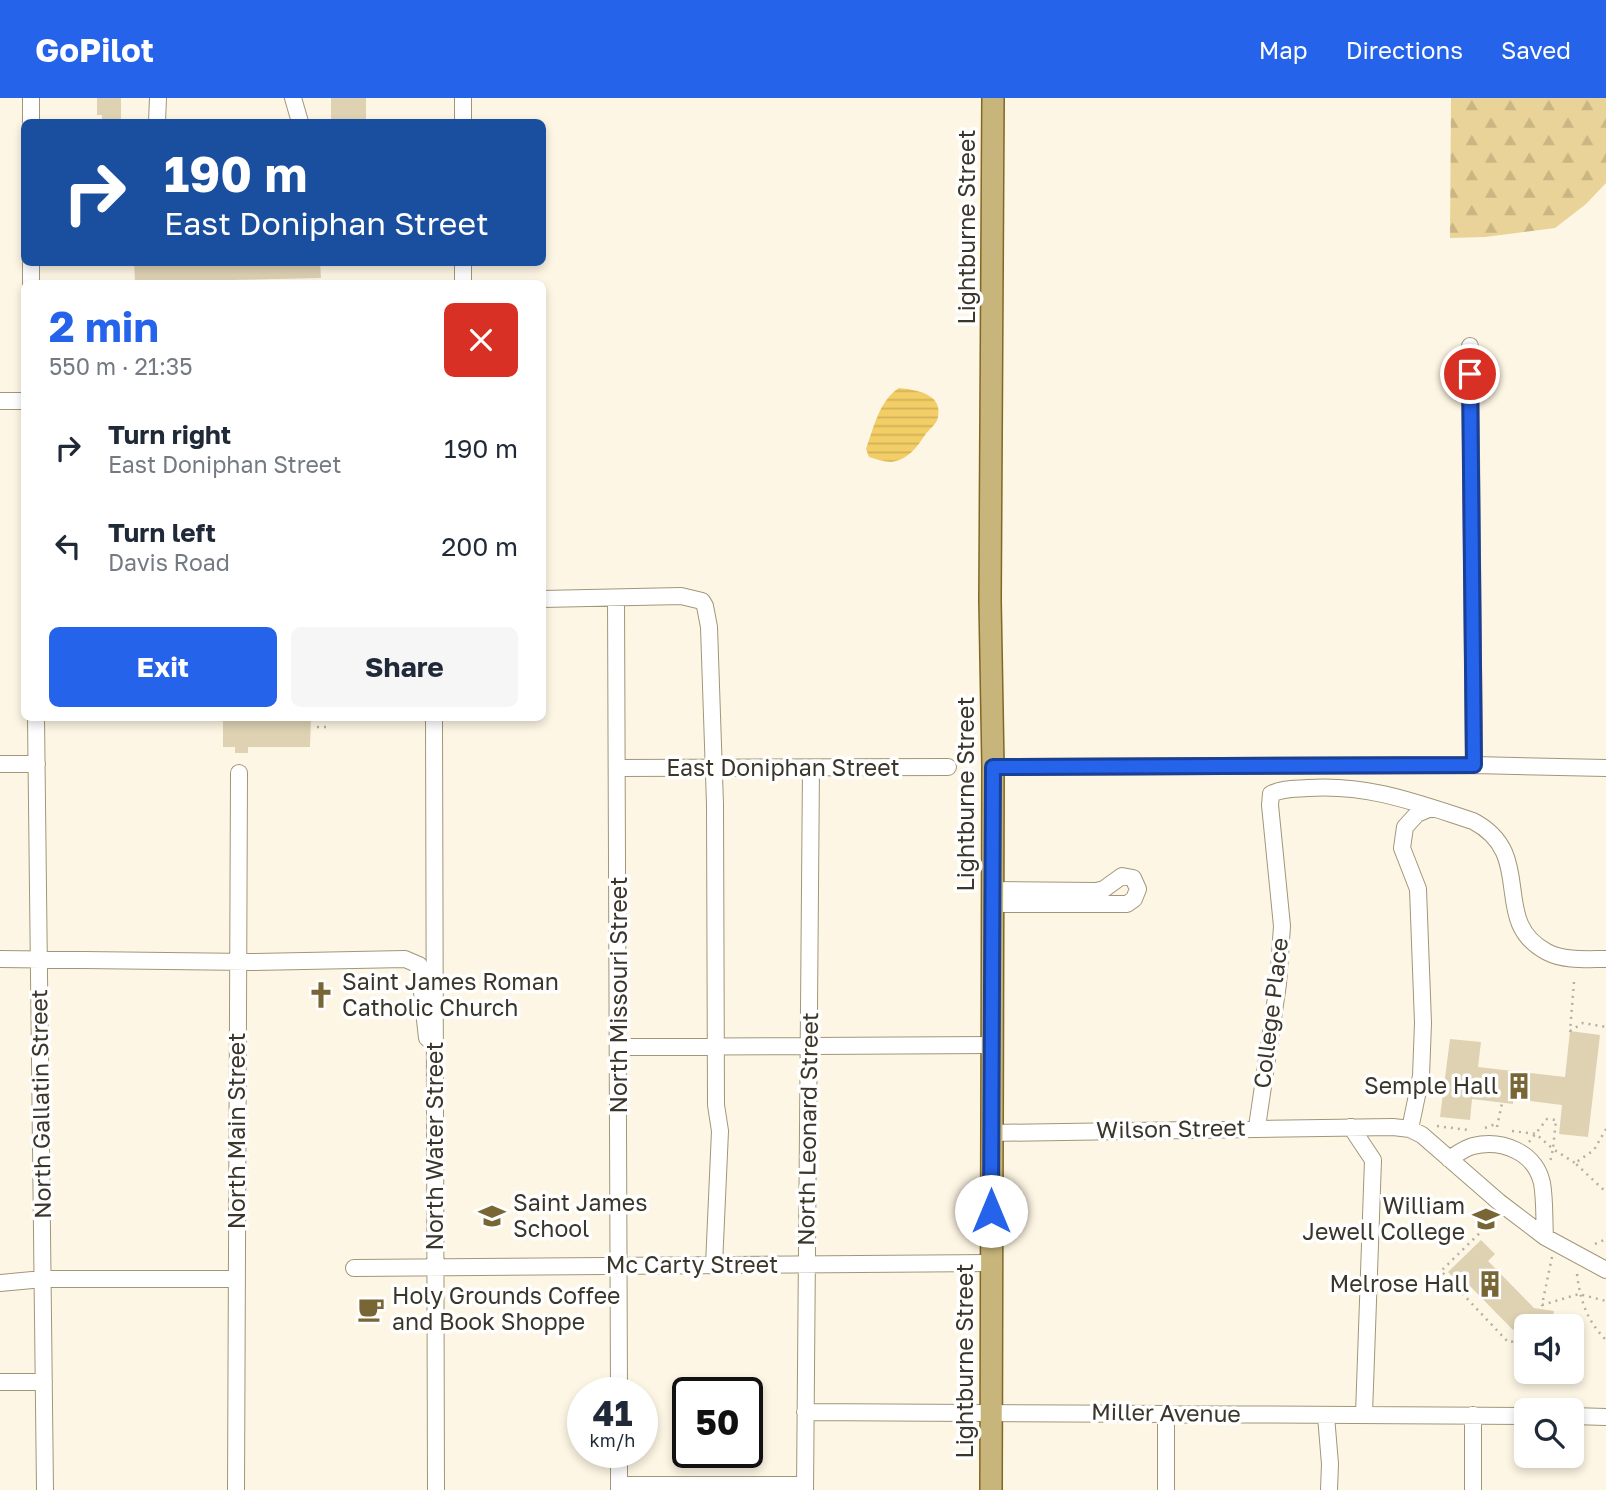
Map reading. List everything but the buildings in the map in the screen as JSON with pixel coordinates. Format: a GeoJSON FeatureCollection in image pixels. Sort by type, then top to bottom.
{"type":"FeatureCollection","features":[{"type":"Feature","properties":{"kind":"main road","name":"Lightburne Street"},"geometry":{"type":"LineString","coordinates":[[991,1490],[993,767],[990,600],[993,98]]}},
{"type":"Feature","properties":{"kind":"street"},"geometry":{"type":"LineString","coordinates":[[31,98],[31,119]]}},
{"type":"Feature","properties":{"kind":"street"},"geometry":{"type":"LineString","coordinates":[[157,119],[158,98]]}},
{"type":"Feature","properties":{"kind":"street"},"geometry":{"type":"LineString","coordinates":[[293,98],[299,119]]}},
{"type":"Feature","properties":{"kind":"street"},"geometry":{"type":"LineString","coordinates":[[463,98],[463,119]]}},
{"type":"Feature","properties":{"kind":"street"},"geometry":{"type":"LineString","coordinates":[[1470,346],[1474,765]]}},
{"type":"Feature","properties":{"kind":"street"},"geometry":{"type":"LineString","coordinates":[[0,401],[21,401]]}},
{"type":"Feature","properties":{"kind":"street"},"geometry":{"type":"LineString","coordinates":[[546,599],[681,596],[702,601],[705,606],[709,627],[717,949],[716,1105],[720,1131],[714,1265]]}},
{"type":"Feature","properties":{"kind":"street","name":"North Missouri Street"},"geometry":{"type":"LineString","coordinates":[[616,598],[619,1377]]}},
{"type":"Feature","properties":{"kind":"street","name":"North Gallatin Street"},"geometry":{"type":"LineString","coordinates":[[36,721],[46,1490]]}},
{"type":"Feature","properties":{"kind":"street","name":"North Water Street"},"geometry":{"type":"LineString","coordinates":[[434,721],[436,1490]]}},
{"type":"Feature","properties":{"kind":"street"},"geometry":{"type":"LineString","coordinates":[[0,764],[37,764]]}},
{"type":"Feature","properties":{"kind":"street"},"geometry":{"type":"LineString","coordinates":[[993,767],[1474,765],[1606,768]]}},
{"type":"Feature","properties":{"kind":"street","name":"East Doniphan Street"},"geometry":{"type":"LineString","coordinates":[[618,768],[948,767]]}},
{"type":"Feature","properties":{"kind":"street","name":"North Leonard Street"},"geometry":{"type":"LineString","coordinates":[[805,1488],[811,768]]}},
{"type":"Feature","properties":{"kind":"street","name":"North Main Street"},"geometry":{"type":"LineString","coordinates":[[236,1490],[239,773]]}},
{"type":"Feature","properties":{"kind":"street","name":"College Place"},"geometry":{"type":"LineString","coordinates":[[1257,1127],[1279,984],[1282,926],[1271,794],[1280,790],[1331,786],[1381,792],[1431,808]]}},
{"type":"Feature","properties":{"kind":"street"},"geometry":{"type":"LineString","coordinates":[[1606,959],[1570,958],[1547,952],[1529,939],[1517,919],[1506,851],[1487,828],[1474,821],[1431,808],[1417,814],[1405,827],[1402,848],[1418,890],[1423,1023],[1421,1076],[1410,1129],[1430,1141],[1499,1202],[1545,1237],[1606,1270]]}},
{"type":"Feature","properties":{"kind":"street"},"geometry":{"type":"LineString","coordinates":[[1122,876],[1133,878],[1138,889],[1134,899],[1127,904],[992,897],[1097,891],[1122,876]]}},
{"type":"Feature","properties":{"kind":"street"},"geometry":{"type":"LineString","coordinates":[[0,959],[238,962],[405,959],[419,965],[425,1032],[435,1064]]}},
{"type":"Feature","properties":{"kind":"street"},"geometry":{"type":"LineString","coordinates":[[619,1047],[991,1045]]}},
{"type":"Feature","properties":{"kind":"street","name":"Wilson Street"},"geometry":{"type":"LineString","coordinates":[[991,1133],[1257,1127],[1393,1126],[1410,1129]]}},
{"type":"Feature","properties":{"kind":"street"},"geometry":{"type":"LineString","coordinates":[[1350,1127],[1373,1160],[1364,1414]]}},
{"type":"Feature","properties":{"kind":"street"},"geometry":{"type":"LineString","coordinates":[[1449,1159],[1474,1146],[1501,1145],[1529,1158],[1542,1182],[1545,1237]]}},
{"type":"Feature","properties":{"kind":"street","name":"Mc Carty Street"},"geometry":{"type":"LineString","coordinates":[[354,1268],[991,1263]]}},
{"type":"Feature","properties":{"kind":"street"},"geometry":{"type":"LineString","coordinates":[[0,1283],[43,1279],[237,1279]]}},
{"type":"Feature","properties":{"kind":"street"},"geometry":{"type":"LineString","coordinates":[[0,1382],[44,1382]]}},
{"type":"Feature","properties":{"kind":"street","name":"Miller Avenue"},"geometry":{"type":"LineString","coordinates":[[805,1412],[1514,1416]]}},
{"type":"Feature","properties":{"kind":"street"},"geometry":{"type":"LineString","coordinates":[[1166,1413],[1166,1490]]}},
{"type":"Feature","properties":{"kind":"street"},"geometry":{"type":"LineString","coordinates":[[1473,1415],[1473,1490]]}},
{"type":"Feature","properties":{"kind":"street"},"geometry":{"type":"LineString","coordinates":[[1326,1416],[1329,1490]]}},
{"type":"Feature","properties":{"kind":"street"},"geometry":{"type":"LineString","coordinates":[[1584,1416],[1606,1417]]}},
{"type":"Feature","properties":{"kind":"street"},"geometry":{"type":"LineString","coordinates":[[619,1468],[619,1487],[805,1488]]}},
{"type":"Feature","properties":{"kind":"path"},"geometry":{"type":"LineString","coordinates":[[317,727],[326,727]]}},
{"type":"Feature","properties":{"kind":"path"},"geometry":{"type":"LineString","coordinates":[[1574,982],[1570,1031],[1583,1023],[1606,1027]]}},
{"type":"Feature","properties":{"kind":"path"},"geometry":{"type":"LineString","coordinates":[[1521,1153],[1547,1119],[1556,1120],[1553,1149],[1575,1163],[1606,1192]]}},
{"type":"Feature","properties":{"kind":"path"},"geometry":{"type":"LineString","coordinates":[[1431,1124],[1476,1131],[1498,1123]]}},
{"type":"Feature","properties":{"kind":"path"},"geometry":{"type":"LineString","coordinates":[[1575,1163],[1594,1150],[1606,1129]]}},
{"type":"Feature","properties":{"kind":"path"},"geometry":{"type":"LineString","coordinates":[[1496,1217],[1441,1271],[1497,1334],[1508,1342],[1514,1341]]}},
{"type":"Feature","properties":{"kind":"path"},"geometry":{"type":"LineString","coordinates":[[1552,1255],[1541,1307],[1579,1294],[1606,1301]]}},
{"type":"Feature","properties":{"kind":"path"},"geometry":{"type":"LineString","coordinates":[[1575,1255],[1579,1294],[1587,1317],[1606,1340]]}},
{"type":"Feature","properties":{"kind":"green space"},"geometry":{"type":"Polygon","coordinates":[[[1451,98],[1606,98],[1606,183],[1586,204],[1555,228],[1485,237],[1450,238],[1451,98]]]}},
{"type":"Feature","properties":{"kind":"shaded area"},"geometry":{"type":"Polygon","coordinates":[[[899,388],[920,392],[932,398],[938,409],[937,420],[915,448],[902,459],[891,462],[869,457],[866,449],[878,415],[892,393],[899,388]]]}},
{"type":"Feature","properties":{"kind":"place","name":"Saint James Roman Catholic Church"},"geometry":{"type":"Point","coordinates":[321,995]}},
{"type":"Feature","properties":{"kind":"place","name":"Semple Hall"},"geometry":{"type":"Point","coordinates":[1519,1086]}},
{"type":"Feature","properties":{"kind":"place","name":"Saint James School"},"geometry":{"type":"Point","coordinates":[492,1216]}},
{"type":"Feature","properties":{"kind":"place","name":"William Jewell College"},"geometry":{"type":"Point","coordinates":[1486,1219]}},
{"type":"Feature","properties":{"kind":"place","name":"Melrose Hall"},"geometry":{"type":"Point","coordinates":[1490,1284]}},
{"type":"Feature","properties":{"kind":"place","name":"Holy Grounds Coffee and Book Shoppe"},"geometry":{"type":"Point","coordinates":[371,1309]}},
{"type":"Feature","properties":{"kind":"route"},"geometry":{"type":"LineString","coordinates":[[991,1211],[993,767],[1474,765],[1470,374]]}}]}
